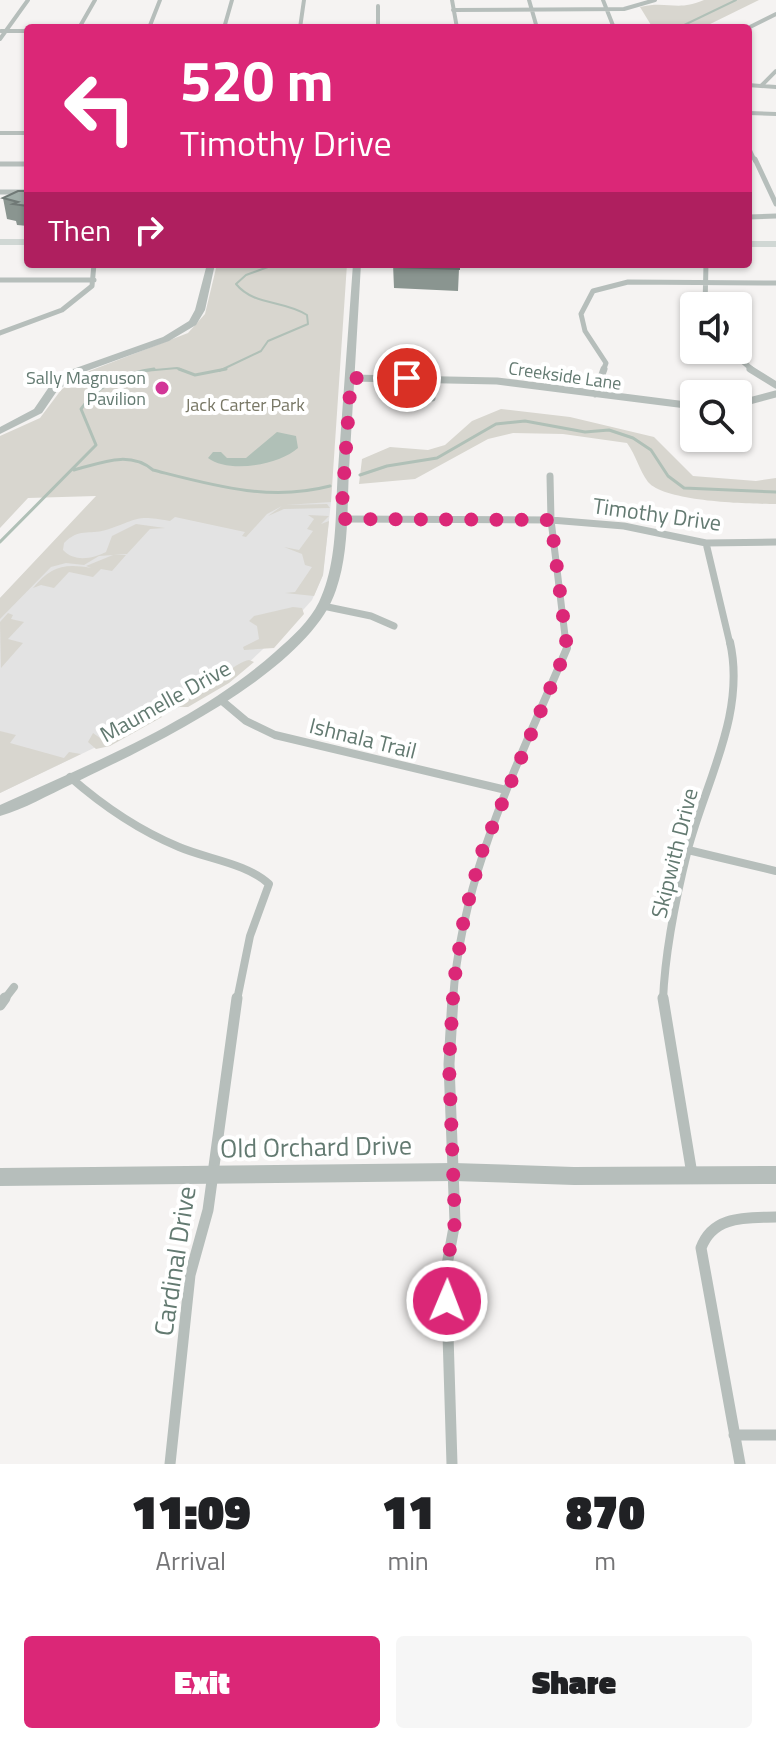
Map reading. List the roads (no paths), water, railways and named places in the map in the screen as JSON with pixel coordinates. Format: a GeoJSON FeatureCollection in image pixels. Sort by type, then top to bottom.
{"type":"FeatureCollection","features":[{"type":"Feature","properties":{"kind":"main road"},"geometry":{"type":"LineString","coordinates":[[0,242],[24,242]]}},
{"type":"Feature","properties":{"kind":"main road"},"geometry":{"type":"LineString","coordinates":[[752,244],[776,244]]}},
{"type":"Feature","properties":{"kind":"main road"},"geometry":{"type":"LineString","coordinates":[[0,251],[24,251]]}},
{"type":"Feature","properties":{"kind":"main road"},"geometry":{"type":"LineString","coordinates":[[752,253],[776,253]]}},
{"type":"Feature","properties":{"kind":"street"},"geometry":{"type":"LineString","coordinates":[[0,39],[2,31],[28,0]]}},
{"type":"Feature","properties":{"kind":"street"},"geometry":{"type":"LineString","coordinates":[[81,24],[95,0]]}},
{"type":"Feature","properties":{"kind":"street"},"geometry":{"type":"LineString","coordinates":[[151,24],[160,0]]}},
{"type":"Feature","properties":{"kind":"street"},"geometry":{"type":"LineString","coordinates":[[225,24],[232,0]]}},
{"type":"Feature","properties":{"kind":"street"},"geometry":{"type":"LineString","coordinates":[[301,24],[304,0]]}},
{"type":"Feature","properties":{"kind":"street"},"geometry":{"type":"LineString","coordinates":[[452,0],[456,24]]}},
{"type":"Feature","properties":{"kind":"street"},"geometry":{"type":"LineString","coordinates":[[529,0],[536,24]]}},
{"type":"Feature","properties":{"kind":"street"},"geometry":{"type":"LineString","coordinates":[[603,0],[613,24]]}},
{"type":"Feature","properties":{"kind":"street"},"geometry":{"type":"LineString","coordinates":[[453,10],[607,9],[633,7],[655,0]]}},
{"type":"Feature","properties":{"kind":"street"},"geometry":{"type":"LineString","coordinates":[[378,6],[378,24]]}},
{"type":"Feature","properties":{"kind":"street"},"geometry":{"type":"LineString","coordinates":[[752,26],[776,14]]}},
{"type":"Feature","properties":{"kind":"street"},"geometry":{"type":"LineString","coordinates":[[763,20],[776,23]]}},
{"type":"Feature","properties":{"kind":"street"},"geometry":{"type":"LineString","coordinates":[[2,31],[24,31]]}},
{"type":"Feature","properties":{"kind":"street"},"geometry":{"type":"LineString","coordinates":[[761,86],[776,71]]}},
{"type":"Feature","properties":{"kind":"street"},"geometry":{"type":"LineString","coordinates":[[752,85],[776,87]]}},
{"type":"Feature","properties":{"kind":"street"},"geometry":{"type":"LineString","coordinates":[[752,113],[776,114]]}},
{"type":"Feature","properties":{"kind":"street"},"geometry":{"type":"LineString","coordinates":[[0,133],[24,133]]}},
{"type":"Feature","properties":{"kind":"street"},"geometry":{"type":"LineString","coordinates":[[752,154],[776,204]]}},
{"type":"Feature","properties":{"kind":"street"},"geometry":{"type":"LineString","coordinates":[[1,166],[24,164]]}},
{"type":"Feature","properties":{"kind":"street"},"geometry":{"type":"LineString","coordinates":[[0,192],[24,192]]}},
{"type":"Feature","properties":{"kind":"street"},"geometry":{"type":"LineString","coordinates":[[752,217],[776,216]]}},
{"type":"Feature","properties":{"kind":"street"},"geometry":{"type":"LineString","coordinates":[[0,333],[70,306],[86,295],[94,280],[94,268]]}},
{"type":"Feature","properties":{"kind":"street"},"geometry":{"type":"LineString","coordinates":[[0,431],[38,411],[53,389],[77,371],[166,339],[193,323],[200,310],[210,268]]}},
{"type":"Feature","properties":{"kind":"street","name":"Maumelle Drive"},"geometry":{"type":"LineString","coordinates":[[0,811],[221,700],[292,644],[323,606],[336,571],[357,268]]}},
{"type":"Feature","properties":{"kind":"street"},"geometry":{"type":"LineString","coordinates":[[705,292],[706,268]]}},
{"type":"Feature","properties":{"kind":"street"},"geometry":{"type":"LineString","coordinates":[[0,280],[94,280]]}},
{"type":"Feature","properties":{"kind":"street"},"geometry":{"type":"LineString","coordinates":[[595,394],[606,363],[585,331],[581,314],[593,291],[628,282],[776,283]]}},
{"type":"Feature","properties":{"kind":"street"},"geometry":{"type":"LineString","coordinates":[[744,364],[776,385]]}},
{"type":"Feature","properties":{"kind":"street","name":"Creekside Lane"},"geometry":{"type":"LineString","coordinates":[[351,378],[497,381],[680,404]]}},
{"type":"Feature","properties":{"kind":"street"},"geometry":{"type":"LineString","coordinates":[[431,379],[432,398]]}},
{"type":"Feature","properties":{"kind":"street"},"geometry":{"type":"LineString","coordinates":[[752,400],[776,394]]}},
{"type":"Feature","properties":{"kind":"street"},"geometry":{"type":"LineString","coordinates":[[452,1464],[446,1270],[455,1222],[449,1064],[454,982],[464,918],[481,854],[567,648],[551,520],[550,476]]}},
{"type":"Feature","properties":{"kind":"street","name":"Timothy Drive"},"geometry":{"type":"LineString","coordinates":[[341,519],[551,520],[620,526],[706,543],[776,542]]}},
{"type":"Feature","properties":{"kind":"street","name":"Skipwith Drive"},"geometry":{"type":"LineString","coordinates":[[692,1175],[662,1011],[664,974],[688,850],[733,707],[736,669],[706,543]]}},
{"type":"Feature","properties":{"kind":"street"},"geometry":{"type":"LineString","coordinates":[[323,606],[371,616],[394,626]]}},
{"type":"Feature","properties":{"kind":"street","name":"Ishnala Trail"},"geometry":{"type":"LineString","coordinates":[[221,700],[246,721],[275,735],[506,790]]}},
{"type":"Feature","properties":{"kind":"street","name":"Cardinal Drive"},"geometry":{"type":"LineString","coordinates":[[70,777],[98,803],[138,830],[173,847],[267,880],[239,982],[208,1210],[190,1275],[170,1464]]}},
{"type":"Feature","properties":{"kind":"street"},"geometry":{"type":"LineString","coordinates":[[688,850],[776,871]]}},
{"type":"Feature","properties":{"kind":"street"},"geometry":{"type":"LineString","coordinates":[[0,1005],[14,987]]}},
{"type":"Feature","properties":{"kind":"street","name":"Old Orchard Drive"},"geometry":{"type":"LineString","coordinates":[[0,1177],[454,1172],[776,1175]]}},
{"type":"Feature","properties":{"kind":"street"},"geometry":{"type":"LineString","coordinates":[[740,1464],[701,1248],[708,1232],[732,1219],[776,1217]]}},
{"type":"Feature","properties":{"kind":"street"},"geometry":{"type":"LineString","coordinates":[[734,1435],[776,1435]]}},
{"type":"Feature","properties":{"kind":"waterway"},"geometry":{"type":"LineString","coordinates":[[686,24],[736,0]]}},
{"type":"Feature","properties":{"kind":"waterway"},"geometry":{"type":"LineString","coordinates":[[221,370],[261,351],[268,341],[308,324],[307,315],[260,300],[236,284],[246,275],[265,268]]}},
{"type":"Feature","properties":{"kind":"waterway"},"geometry":{"type":"LineString","coordinates":[[0,542],[96,445],[81,409],[87,401],[113,382],[133,373],[154,369]]}},
{"type":"Feature","properties":{"kind":"waterway"},"geometry":{"type":"LineString","coordinates":[[221,370],[226,369]]}},
{"type":"Feature","properties":{"kind":"waterway"},"geometry":{"type":"LineString","coordinates":[[144,371],[182,370]]}},
{"type":"Feature","properties":{"kind":"waterway"},"geometry":{"type":"LineString","coordinates":[[182,370],[195,375],[221,370]]}},
{"type":"Feature","properties":{"kind":"waterway"},"geometry":{"type":"LineString","coordinates":[[360,475],[387,466],[437,458],[496,424],[525,421],[585,432],[609,430],[633,438],[651,450],[668,476],[684,488],[776,492]]}},
{"type":"Feature","properties":{"kind":"waterway"},"geometry":{"type":"LineString","coordinates":[[74,470],[125,459],[153,470],[241,490],[285,492],[330,486]]}},
{"type":"Feature","properties":{"kind":"place","name":"Sally Magnuson Pavilion"},"geometry":{"type":"Point","coordinates":[162,388]}},
{"type":"Feature","properties":{"kind":"park label","name":"Jack Carter Park"},"geometry":{"type":"Point","coordinates":[245,405]}}]}
